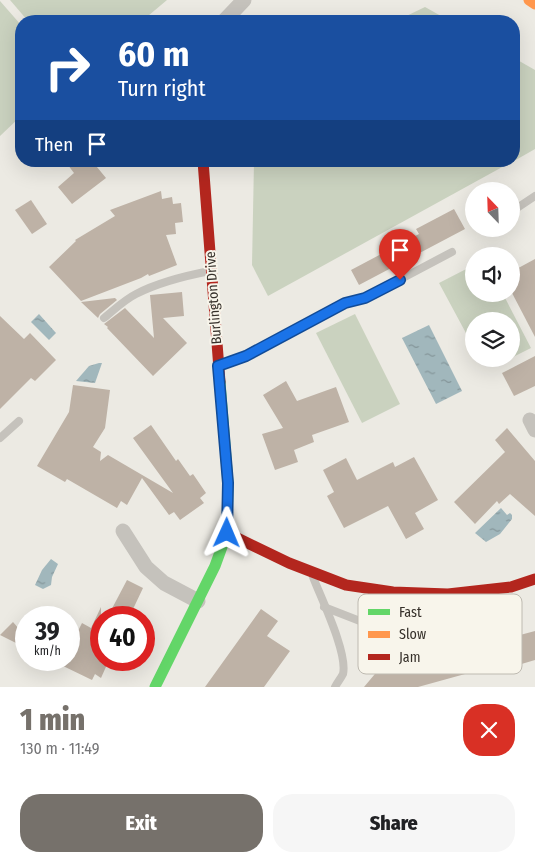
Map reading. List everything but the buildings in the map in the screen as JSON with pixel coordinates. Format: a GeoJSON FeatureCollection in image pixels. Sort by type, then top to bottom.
{"type":"FeatureCollection","features":[{"type":"Feature","properties":{"kind":"street"},"geometry":{"type":"LineString","coordinates":[[230,15],[244,0]]}},
{"type":"Feature","properties":{"kind":"street"},"geometry":{"type":"LineString","coordinates":[[529,0],[535,4]]}},
{"type":"Feature","properties":{"kind":"street","name":"Burlington Drive"},"geometry":{"type":"LineString","coordinates":[[155,687],[215,566],[227,533],[228,483],[203,167]]}},
{"type":"Feature","properties":{"kind":"street"},"geometry":{"type":"LineString","coordinates":[[123,531],[146,567],[164,584],[198,601]]}},
{"type":"Feature","properties":{"kind":"street"},"geometry":{"type":"LineString","coordinates":[[227,533],[310,571],[346,585],[393,592],[448,594],[511,587],[535,579]]}},
{"type":"Feature","properties":{"kind":"lane"},"geometry":{"type":"LineString","coordinates":[[520,206],[535,196]]}},
{"type":"Feature","properties":{"kind":"lane"},"geometry":{"type":"LineString","coordinates":[[218,366],[246,356],[345,303],[365,298],[452,252]]}},
{"type":"Feature","properties":{"kind":"lane"},"geometry":{"type":"LineString","coordinates":[[104,318],[134,295],[158,284],[180,277],[212,271]]}},
{"type":"Feature","properties":{"kind":"lane"},"geometry":{"type":"LineString","coordinates":[[0,438],[19,421]]}},
{"type":"Feature","properties":{"kind":"lane"},"geometry":{"type":"LineString","coordinates":[[310,571],[340,646],[343,674],[335,687]]}},
{"type":"Feature","properties":{"kind":"lane"},"geometry":{"type":"LineString","coordinates":[[324,607],[358,620]]}},
{"type":"Feature","properties":{"kind":"green space"},"geometry":{"type":"Polygon","coordinates":[[[10,0],[167,0],[149,15],[23,15],[10,0]]]}},
{"type":"Feature","properties":{"kind":"green space"},"geometry":{"type":"Polygon","coordinates":[[[0,1],[15,18],[15,122],[0,136],[0,1]]]}},
{"type":"Feature","properties":{"kind":"green space"},"geometry":{"type":"Polygon","coordinates":[[[425,7],[439,15],[408,15],[425,7]]]}},
{"type":"Feature","properties":{"kind":"green space"},"geometry":{"type":"Polygon","coordinates":[[[520,61],[535,70],[535,149],[520,158],[520,61]]]}},
{"type":"Feature","properties":{"kind":"green space"},"geometry":{"type":"Polygon","coordinates":[[[254,167],[502,167],[475,182],[465,182],[465,187],[268,296],[252,265],[254,167]]]}},
{"type":"Feature","properties":{"kind":"green space"},"geometry":{"type":"Polygon","coordinates":[[[465,270],[465,302],[507,302],[512,312],[465,312],[465,331],[439,283],[465,270]]]}},
{"type":"Feature","properties":{"kind":"green space"},"geometry":{"type":"Polygon","coordinates":[[[355,314],[400,404],[362,423],[316,333],[355,314]]]}},
{"type":"Feature","properties":{"kind":"green space"},"geometry":{"type":"Polygon","coordinates":[[[520,327],[531,348],[520,354],[520,327]]]}},
{"type":"Feature","properties":{"kind":"water"},"geometry":{"type":"Polygon","coordinates":[[[39,314],[56,333],[49,340],[31,322],[39,314]]]}},
{"type":"Feature","properties":{"kind":"water"},"geometry":{"type":"Polygon","coordinates":[[[429,325],[462,391],[436,404],[402,338],[429,325]]]}},
{"type":"Feature","properties":{"kind":"water"},"geometry":{"type":"Polygon","coordinates":[[[102,363],[95,383],[76,381],[89,366],[102,363]]]}},
{"type":"Feature","properties":{"kind":"water"},"geometry":{"type":"Polygon","coordinates":[[[501,508],[507,515],[510,513],[512,515],[512,519],[500,534],[486,542],[475,533],[501,508]]]}},
{"type":"Feature","properties":{"kind":"water"},"geometry":{"type":"Polygon","coordinates":[[[51,559],[58,564],[52,577],[51,585],[43,589],[35,585],[42,570],[51,559]]]}},
{"type":"Feature","properties":{"kind":"traffic: fast"},"geometry":{"type":"LineString","coordinates":[[155,687],[215,566],[227,533],[228,483],[220,382]]}},
{"type":"Feature","properties":{"kind":"traffic: slow"},"geometry":{"type":"LineString","coordinates":[[529,0],[535,4]]}},
{"type":"Feature","properties":{"kind":"traffic: jam"},"geometry":{"type":"LineString","coordinates":[[203,167],[220,382]]}},
{"type":"Feature","properties":{"kind":"traffic: jam"},"geometry":{"type":"LineString","coordinates":[[227,533],[289,563],[346,585],[393,592],[448,594],[511,587],[535,579]]}},
{"type":"Feature","properties":{"kind":"route"},"geometry":{"type":"LineString","coordinates":[[227,533],[228,483],[218,366],[246,356],[345,303],[365,298],[400,280]]}}]}
